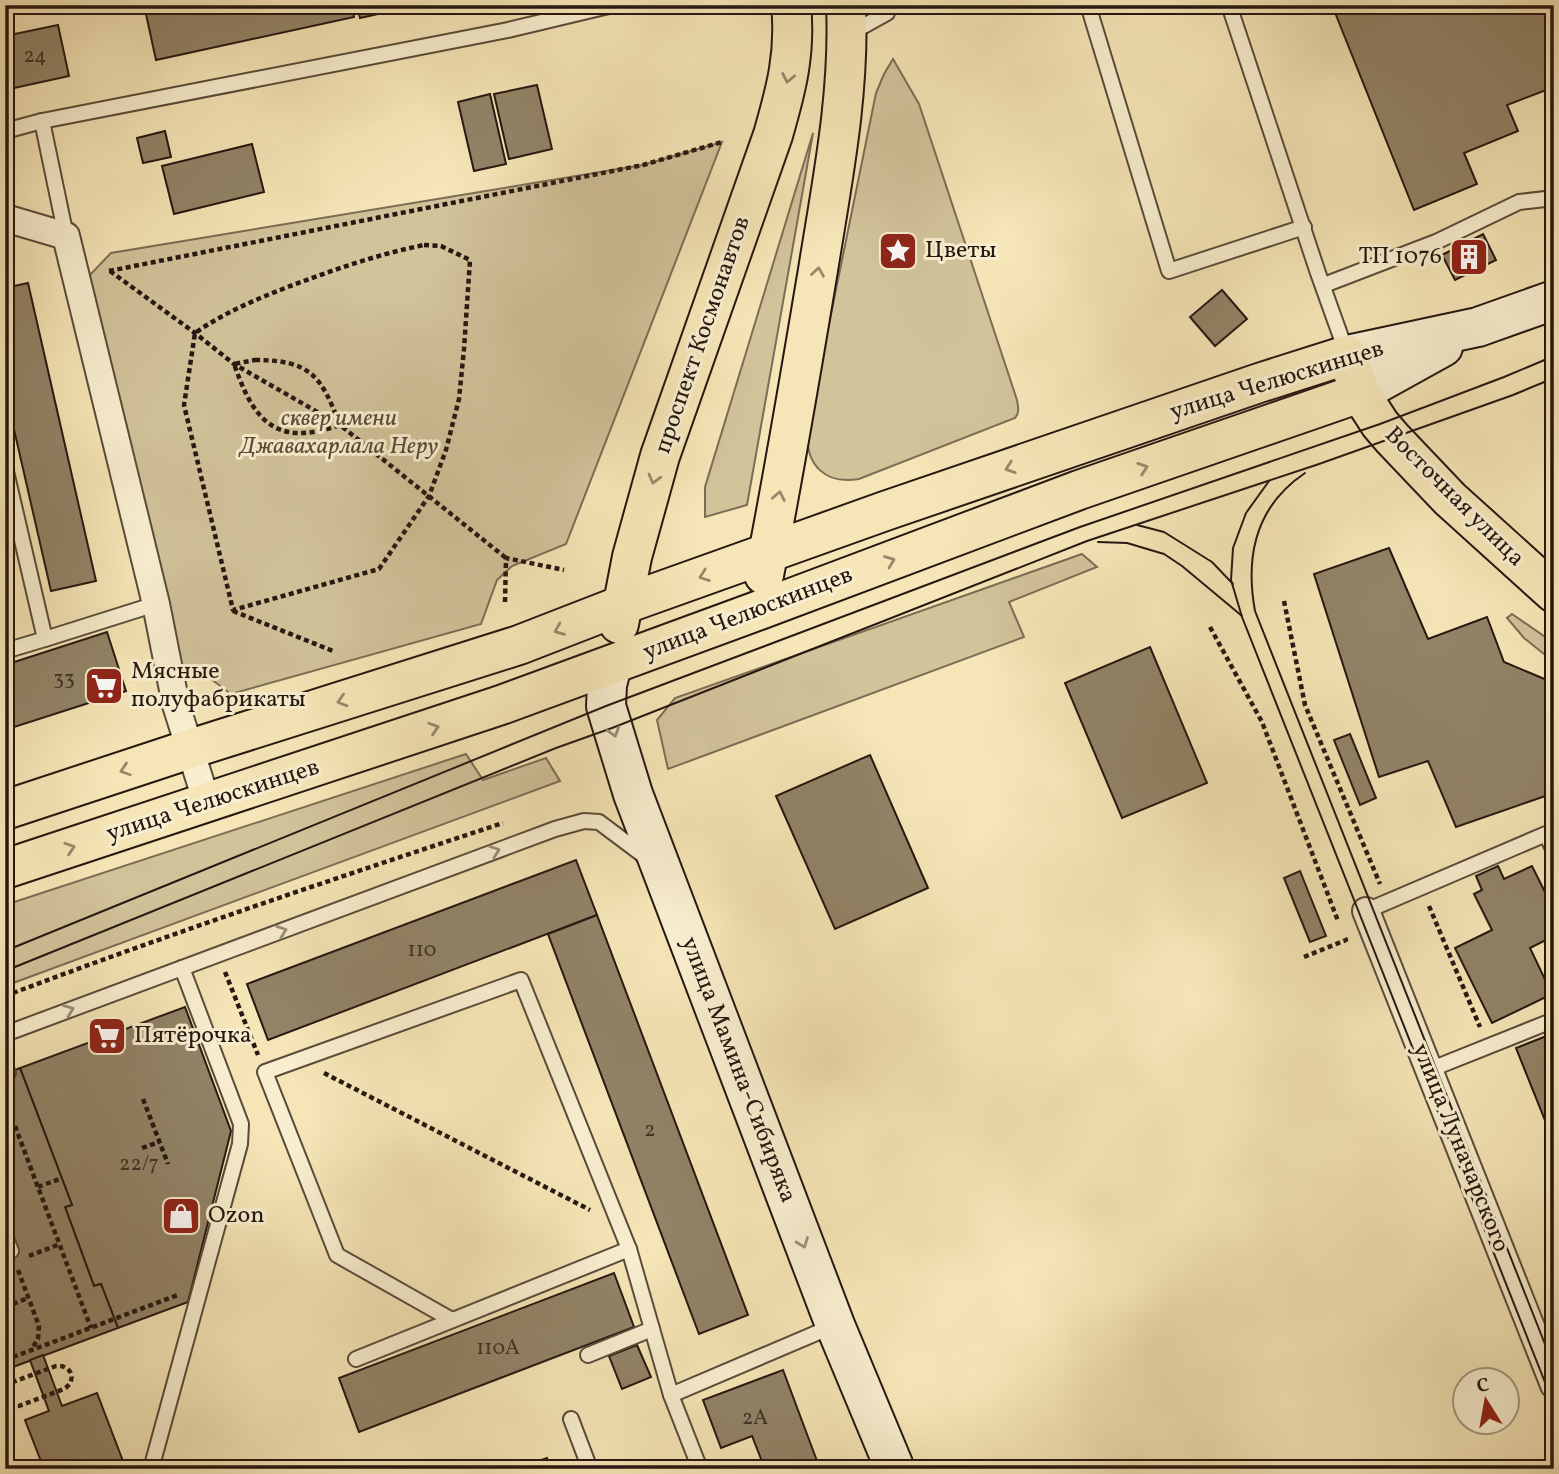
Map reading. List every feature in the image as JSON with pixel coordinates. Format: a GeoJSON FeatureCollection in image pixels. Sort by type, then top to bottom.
{"type":"FeatureCollection","features":[{"type":"Feature","properties":{"kind":"main road","name":"проспект Космонавтов"},"geometry":{"type":"LineString","coordinates":[[612,665],[632,558],[660,456],[773,135],[785,93],[793,50],[791,5]]}},
{"type":"Feature","properties":{"kind":"main road"},"geometry":{"type":"LineString","coordinates":[[757,611],[787,455],[839,140],[846,21]]}},
{"type":"Feature","properties":{"kind":"main road","name":"улица Челюскинцев"},"geometry":{"type":"LineString","coordinates":[[5,810],[519,645],[768,553],[1259,383],[1347,355],[1478,327],[1554,300]]}},
{"type":"Feature","properties":{"kind":"main road","name":"улица Челюскинцев"},"geometry":{"type":"LineString","coordinates":[[5,869],[501,705],[1079,490],[1360,393],[1478,327]]}},
{"type":"Feature","properties":{"kind":"main road","name":"Восточная улица"},"geometry":{"type":"LineString","coordinates":[[1347,355],[1360,393],[1392,438],[1442,491],[1554,593]]}},
{"type":"Feature","properties":{"kind":"main road","name":"улица Мамина-Сибиряка"},"geometry":{"type":"LineString","coordinates":[[612,665],[606,706],[633,794],[835,1325],[895,1469]]}},
{"type":"Feature","properties":{"kind":"street"},"geometry":{"type":"LineString","coordinates":[[5,218],[66,236],[156,604],[177,705],[206,803]]}},
{"type":"Feature","properties":{"kind":"street","name":"улица Луначарского"},"geometry":{"type":"LineString","coordinates":[[1366,911],[1554,1385]]}},
{"type":"Feature","properties":{"kind":"lane"},"geometry":{"type":"LineString","coordinates":[[846,21],[887,13],[889,5]]}},
{"type":"Feature","properties":{"kind":"lane"},"geometry":{"type":"LineString","coordinates":[[1088,5],[1169,271],[1304,227]]}},
{"type":"Feature","properties":{"kind":"lane"},"geometry":{"type":"LineString","coordinates":[[1229,5],[1347,355]]}},
{"type":"Feature","properties":{"kind":"lane"},"geometry":{"type":"LineString","coordinates":[[5,131],[42,121],[495,33],[603,6]]}},
{"type":"Feature","properties":{"kind":"lane"},"geometry":{"type":"LineString","coordinates":[[42,121],[66,236]]}},
{"type":"Feature","properties":{"kind":"lane"},"geometry":{"type":"LineString","coordinates":[[1324,285],[1436,242],[1519,202],[1554,198]]}},
{"type":"Feature","properties":{"kind":"lane"},"geometry":{"type":"LineString","coordinates":[[5,467],[44,639]]}},
{"type":"Feature","properties":{"kind":"lane"},"geometry":{"type":"LineString","coordinates":[[5,651],[156,604]]}},
{"type":"Feature","properties":{"kind":"lane"},"geometry":{"type":"LineString","coordinates":[[5,1034],[555,829],[584,821],[598,822],[661,868]]}},
{"type":"Feature","properties":{"kind":"lane"},"geometry":{"type":"LineString","coordinates":[[1366,911],[1546,834],[1554,851]]}},
{"type":"Feature","properties":{"kind":"lane"},"geometry":{"type":"LineString","coordinates":[[151,1469],[240,1144],[241,1124],[182,968]]}},
{"type":"Feature","properties":{"kind":"lane"},"geometry":{"type":"LineString","coordinates":[[452,1320],[337,1255],[265,1072],[522,979],[629,1249],[671,1395],[700,1469]]}},
{"type":"Feature","properties":{"kind":"lane"},"geometry":{"type":"LineString","coordinates":[[1429,1070],[1554,1020]]}},
{"type":"Feature","properties":{"kind":"lane"},"geometry":{"type":"LineString","coordinates":[[5,1236],[13,1256]]}},
{"type":"Feature","properties":{"kind":"lane"},"geometry":{"type":"LineString","coordinates":[[356,1359],[629,1249]]}},
{"type":"Feature","properties":{"kind":"lane"},"geometry":{"type":"LineString","coordinates":[[671,1395],[835,1325]]}},
{"type":"Feature","properties":{"kind":"lane"},"geometry":{"type":"LineString","coordinates":[[588,1355],[652,1329]]}},
{"type":"Feature","properties":{"kind":"lane"},"geometry":{"type":"LineString","coordinates":[[571,1419],[590,1469]]}},
{"type":"Feature","properties":{"kind":"path"},"geometry":{"type":"LineString","coordinates":[[564,570],[506,558],[340,425],[234,364],[109,271],[643,165],[722,142]]}},
{"type":"Feature","properties":{"kind":"path"},"geometry":{"type":"LineString","coordinates":[[424,245],[441,246],[470,260],[458,399],[446,450],[429,496],[379,569],[233,610],[184,405],[195,333],[215,319],[266,295],[336,268],[398,250],[424,245]]}},
{"type":"Feature","properties":{"kind":"path"},"geometry":{"type":"LineString","coordinates":[[234,364],[277,360],[305,368],[331,400],[340,425]]}},
{"type":"Feature","properties":{"kind":"path"},"geometry":{"type":"LineString","coordinates":[[234,364],[243,391],[267,424],[294,433],[340,425]]}},
{"type":"Feature","properties":{"kind":"path"},"geometry":{"type":"LineString","coordinates":[[505,602],[506,558]]}},
{"type":"Feature","properties":{"kind":"path"},"geometry":{"type":"LineString","coordinates":[[1284,601],[1305,705],[1381,887]]}},
{"type":"Feature","properties":{"kind":"path"},"geometry":{"type":"LineString","coordinates":[[233,610],[333,651]]}},
{"type":"Feature","properties":{"kind":"path"},"geometry":{"type":"LineString","coordinates":[[1210,627],[1262,722],[1346,940],[1304,957]]}},
{"type":"Feature","properties":{"kind":"path"},"geometry":{"type":"LineString","coordinates":[[5,996],[411,853],[513,820]]}},
{"type":"Feature","properties":{"kind":"path"},"geometry":{"type":"LineString","coordinates":[[1421,887],[1485,1037]]}},
{"type":"Feature","properties":{"kind":"path"},"geometry":{"type":"LineString","coordinates":[[223,968],[265,1072]]}},
{"type":"Feature","properties":{"kind":"path"},"geometry":{"type":"LineString","coordinates":[[298,1060],[620,1225]]}},
{"type":"Feature","properties":{"kind":"path"},"geometry":{"type":"LineString","coordinates":[[143,1099],[168,1164]]}},
{"type":"Feature","properties":{"kind":"path"},"geometry":{"type":"LineString","coordinates":[[15,1126],[91,1328]]}},
{"type":"Feature","properties":{"kind":"path"},"geometry":{"type":"LineString","coordinates":[[142,1148],[159,1142]]}},
{"type":"Feature","properties":{"kind":"path"},"geometry":{"type":"LineString","coordinates":[[38,1187],[62,1178]]}},
{"type":"Feature","properties":{"kind":"path"},"geometry":{"type":"LineString","coordinates":[[30,1351],[38,1339],[39,1326],[13,1256],[60,1244]]}},
{"type":"Feature","properties":{"kind":"path"},"geometry":{"type":"LineString","coordinates":[[5,1360],[185,1293]]}},
{"type":"Feature","properties":{"kind":"path"},"geometry":{"type":"LineString","coordinates":[[5,1307],[28,1298]]}},
{"type":"Feature","properties":{"kind":"path"},"geometry":{"type":"LineString","coordinates":[[5,1387],[56,1366],[62,1365],[72,1373],[70,1385],[64,1389],[19,1406],[5,1401]]}},
{"type":"Feature","properties":{"kind":"path"},"geometry":{"type":"LineString","coordinates":[[5,1411],[13,1406]]}},
{"type":"Feature","properties":{"kind":"green space"},"geometry":{"type":"Polygon","coordinates":[[[893,59],[919,104],[1017,400],[1018,412],[1015,418],[859,479],[836,479],[820,470],[814,463],[807,432],[876,93],[893,59]]]}},
{"type":"Feature","properties":{"kind":"green space"},"geometry":{"type":"Polygon","coordinates":[[[813,133],[747,505],[705,517],[705,487],[813,133]]]}},
{"type":"Feature","properties":{"kind":"green space","name":"сквер имени Джавахарлала Неру"},"geometry":{"type":"Polygon","coordinates":[[[722,142],[566,544],[512,566],[497,580],[481,624],[231,694],[211,679],[178,677],[85,280],[111,253],[643,165],[722,142]]]}},
{"type":"Feature","properties":{"kind":"green space"},"geometry":{"type":"Polygon","coordinates":[[[1082,554],[1097,567],[1009,602],[1024,637],[668,769],[657,720],[675,698],[1082,554]]]}},
{"type":"Feature","properties":{"kind":"green space"},"geometry":{"type":"Polygon","coordinates":[[[1512,614],[1554,643],[1554,662],[1524,638],[1507,618],[1512,614]]]}},
{"type":"Feature","properties":{"kind":"green space"},"geometry":{"type":"Polygon","coordinates":[[[466,754],[483,780],[546,758],[560,781],[5,986],[5,905],[466,754]]]}},
{"type":"Feature","properties":{"kind":"building"},"geometry":{"type":"Polygon","coordinates":[[[144,5],[352,5],[354,17],[156,60],[144,5]]]}},
{"type":"Feature","properties":{"kind":"building"},"geometry":{"type":"Polygon","coordinates":[[[357,5],[418,5],[360,18],[357,5]]]}},
{"type":"Feature","properties":{"kind":"building"},"geometry":{"type":"Polygon","coordinates":[[[1332,5],[1554,5],[1554,87],[1507,105],[1518,131],[1464,153],[1477,184],[1414,210],[1332,5]]]}},
{"type":"Feature","properties":{"kind":"building"},"geometry":{"type":"Polygon","coordinates":[[[58,25],[69,76],[5,90],[5,36],[58,25]]]}},
{"type":"Feature","properties":{"kind":"building"},"geometry":{"type":"Polygon","coordinates":[[[537,85],[552,149],[509,159],[494,94],[537,85]]]}},
{"type":"Feature","properties":{"kind":"building"},"geometry":{"type":"Polygon","coordinates":[[[490,94],[506,164],[474,171],[458,102],[490,94]]]}},
{"type":"Feature","properties":{"kind":"building"},"geometry":{"type":"Polygon","coordinates":[[[165,131],[171,157],[143,163],[137,138],[165,131]]]}},
{"type":"Feature","properties":{"kind":"building"},"geometry":{"type":"Polygon","coordinates":[[[252,144],[264,192],[174,214],[162,166],[252,144]]]}},
{"type":"Feature","properties":{"kind":"building","name":"ТП 1076"},"geometry":{"type":"Polygon","coordinates":[[[1483,234],[1496,260],[1455,280],[1442,255],[1483,234]]]}},
{"type":"Feature","properties":{"kind":"building"},"geometry":{"type":"Polygon","coordinates":[[[28,283],[96,581],[51,591],[5,390],[5,288],[28,283]]]}},
{"type":"Feature","properties":{"kind":"building"},"geometry":{"type":"Polygon","coordinates":[[[1222,290],[1247,319],[1215,346],[1190,317],[1222,290]]]}},
{"type":"Feature","properties":{"kind":"building"},"geometry":{"type":"Polygon","coordinates":[[[1389,548],[1428,639],[1487,617],[1504,662],[1554,683],[1554,793],[1456,827],[1428,761],[1379,777],[1314,574],[1389,548]]]}},
{"type":"Feature","properties":{"kind":"building"},"geometry":{"type":"Polygon","coordinates":[[[107,632],[126,691],[5,730],[5,665],[107,632]]]}},
{"type":"Feature","properties":{"kind":"building"},"geometry":{"type":"Polygon","coordinates":[[[1150,647],[1207,783],[1122,818],[1065,683],[1150,647]]]}},
{"type":"Feature","properties":{"kind":"building"},"geometry":{"type":"Polygon","coordinates":[[[1350,734],[1376,798],[1360,805],[1334,740],[1350,734]]]}},
{"type":"Feature","properties":{"kind":"building"},"geometry":{"type":"Polygon","coordinates":[[[870,755],[928,888],[835,929],[776,796],[870,755]]]}},
{"type":"Feature","properties":{"kind":"building"},"geometry":{"type":"Polygon","coordinates":[[[576,860],[597,915],[268,1040],[247,984],[576,860]]]}},
{"type":"Feature","properties":{"kind":"building"},"geometry":{"type":"Polygon","coordinates":[[[1498,866],[1504,879],[1532,866],[1554,910],[1554,936],[1530,948],[1552,994],[1492,1023],[1455,948],[1492,930],[1474,894],[1482,890],[1476,876],[1498,866]]]}},
{"type":"Feature","properties":{"kind":"building"},"geometry":{"type":"Polygon","coordinates":[[[1300,871],[1326,936],[1310,942],[1284,878],[1300,871]]]}},
{"type":"Feature","properties":{"kind":"building"},"geometry":{"type":"Polygon","coordinates":[[[597,915],[748,1315],[699,1334],[548,934],[597,915]]]}},
{"type":"Feature","properties":{"kind":"building"},"geometry":{"type":"Polygon","coordinates":[[[185,1007],[231,1131],[188,1302],[118,1328],[101,1284],[94,1286],[65,1207],[72,1205],[20,1068],[185,1007]]]}},
{"type":"Feature","properties":{"kind":"building"},"geometry":{"type":"Polygon","coordinates":[[[1554,1033],[1554,1143],[1516,1048],[1554,1033]]]}},
{"type":"Feature","properties":{"kind":"building"},"geometry":{"type":"Polygon","coordinates":[[[20,1068],[72,1205],[65,1207],[94,1286],[101,1284],[118,1328],[5,1370],[5,1074],[20,1068]]]}},
{"type":"Feature","properties":{"kind":"building"},"geometry":{"type":"Polygon","coordinates":[[[614,1273],[634,1327],[359,1432],[339,1378],[614,1273]]]}},
{"type":"Feature","properties":{"kind":"building"},"geometry":{"type":"Polygon","coordinates":[[[637,1345],[651,1377],[622,1389],[609,1356],[637,1345]]]}},
{"type":"Feature","properties":{"kind":"building"},"geometry":{"type":"Polygon","coordinates":[[[43,1355],[62,1406],[97,1393],[126,1469],[44,1469],[25,1420],[49,1411],[30,1360],[43,1355]]]}},
{"type":"Feature","properties":{"kind":"building"},"geometry":{"type":"Polygon","coordinates":[[[783,1370],[820,1469],[765,1469],[752,1436],[721,1448],[703,1400],[783,1370]]]}},
{"type":"Feature","properties":{"kind":"building"},"geometry":{"type":"Polygon","coordinates":[[[547,1458],[550,1469],[515,1469],[547,1458]]]}},
{"type":"Feature","properties":{"kind":"tram line"},"geometry":{"type":"LineString","coordinates":[[5,951],[606,706],[1080,527],[1380,424],[1554,356]]}},
{"type":"Feature","properties":{"kind":"tram line"},"geometry":{"type":"LineString","coordinates":[[5,971],[556,748],[1087,541],[1319,464],[1554,378]]}},
{"type":"Feature","properties":{"kind":"tram line"},"geometry":{"type":"LineString","coordinates":[[1305,473],[1275,501],[1258,534],[1252,571],[1255,611],[1554,1367]]}},
{"type":"Feature","properties":{"kind":"tram line"},"geometry":{"type":"LineString","coordinates":[[1269,481],[1246,513],[1233,548],[1231,580],[1242,617],[1554,1405]]}},
{"type":"Feature","properties":{"kind":"tram line"},"geometry":{"type":"LineString","coordinates":[[1137,525],[1164,532],[1212,562],[1233,584]]}},
{"type":"Feature","properties":{"kind":"tram line"},"geometry":{"type":"LineString","coordinates":[[1098,542],[1127,543],[1164,554],[1242,616]]}},
{"type":"Feature","properties":{"kind":"place","name":"Цветы"},"geometry":{"type":"Point","coordinates":[898,251]}},
{"type":"Feature","properties":{"kind":"place","name":"ТП 1076"},"geometry":{"type":"Point","coordinates":[1469,257]}},
{"type":"Feature","properties":{"kind":"place","name":"Мясные полуфабрикаты"},"geometry":{"type":"Point","coordinates":[104,686]}},
{"type":"Feature","properties":{"kind":"place","name":"Пятёрочка"},"geometry":{"type":"Point","coordinates":[107,1036]}},
{"type":"Feature","properties":{"kind":"place","name":"Ozon"},"geometry":{"type":"Point","coordinates":[181,1216]}}]}
